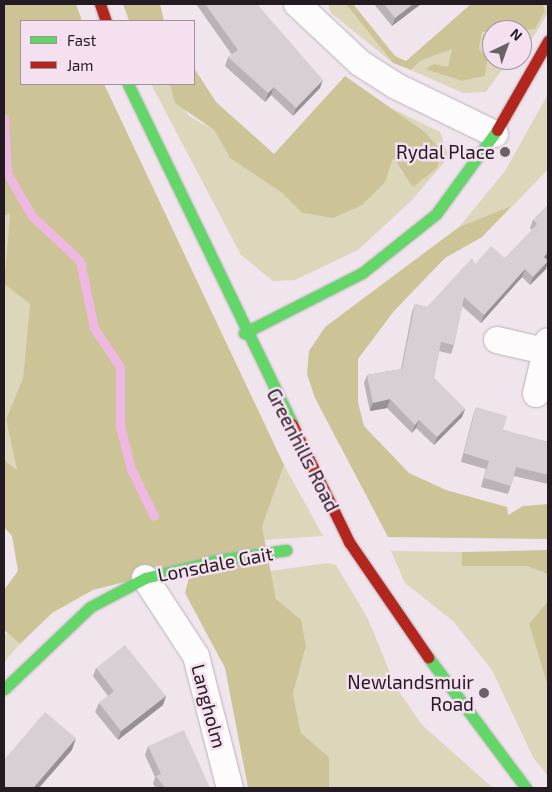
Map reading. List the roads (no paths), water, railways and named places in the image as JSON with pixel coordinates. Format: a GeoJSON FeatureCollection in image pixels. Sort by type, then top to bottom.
{"type":"FeatureCollection","features":[{"type":"Feature","properties":{"kind":"street"},"geometry":{"type":"LineString","coordinates":[[100,4],[106,20]]}},
{"type":"Feature","properties":{"kind":"street"},"geometry":{"type":"LineString","coordinates":[[297,4],[360,63],[396,86],[495,134]]}},
{"type":"Feature","properties":{"kind":"street"},"geometry":{"type":"LineString","coordinates":[[244,332],[362,273],[436,214],[495,134],[548,41]]}},
{"type":"Feature","properties":{"kind":"street","name":"Greenhills Road"},"geometry":{"type":"LineString","coordinates":[[128,85],[244,332],[349,542],[378,590],[526,788]]}},
{"type":"Feature","properties":{"kind":"street"},"geometry":{"type":"LineString","coordinates":[[497,340],[546,346],[536,394]]}},
{"type":"Feature","properties":{"kind":"street","name":"Lonsdale Gait"},"geometry":{"type":"LineString","coordinates":[[4,689],[90,607],[145,578],[217,560],[286,550]]}},
{"type":"Feature","properties":{"kind":"street","name":"Langholm"},"geometry":{"type":"LineString","coordinates":[[145,578],[196,656],[230,788]]}},
{"type":"Feature","properties":{"kind":"waterway"},"geometry":{"type":"LineString","coordinates":[[4,118],[7,173],[32,216],[80,261],[94,328],[120,367],[120,426],[131,469],[154,516]]}},
{"type":"Feature","properties":{"kind":"place","name":"Rydal Place"},"geometry":{"type":"Point","coordinates":[505,152]}},
{"type":"Feature","properties":{"kind":"place","name":"Newlandsmuir Road"},"geometry":{"type":"Point","coordinates":[484,693]}}]}
